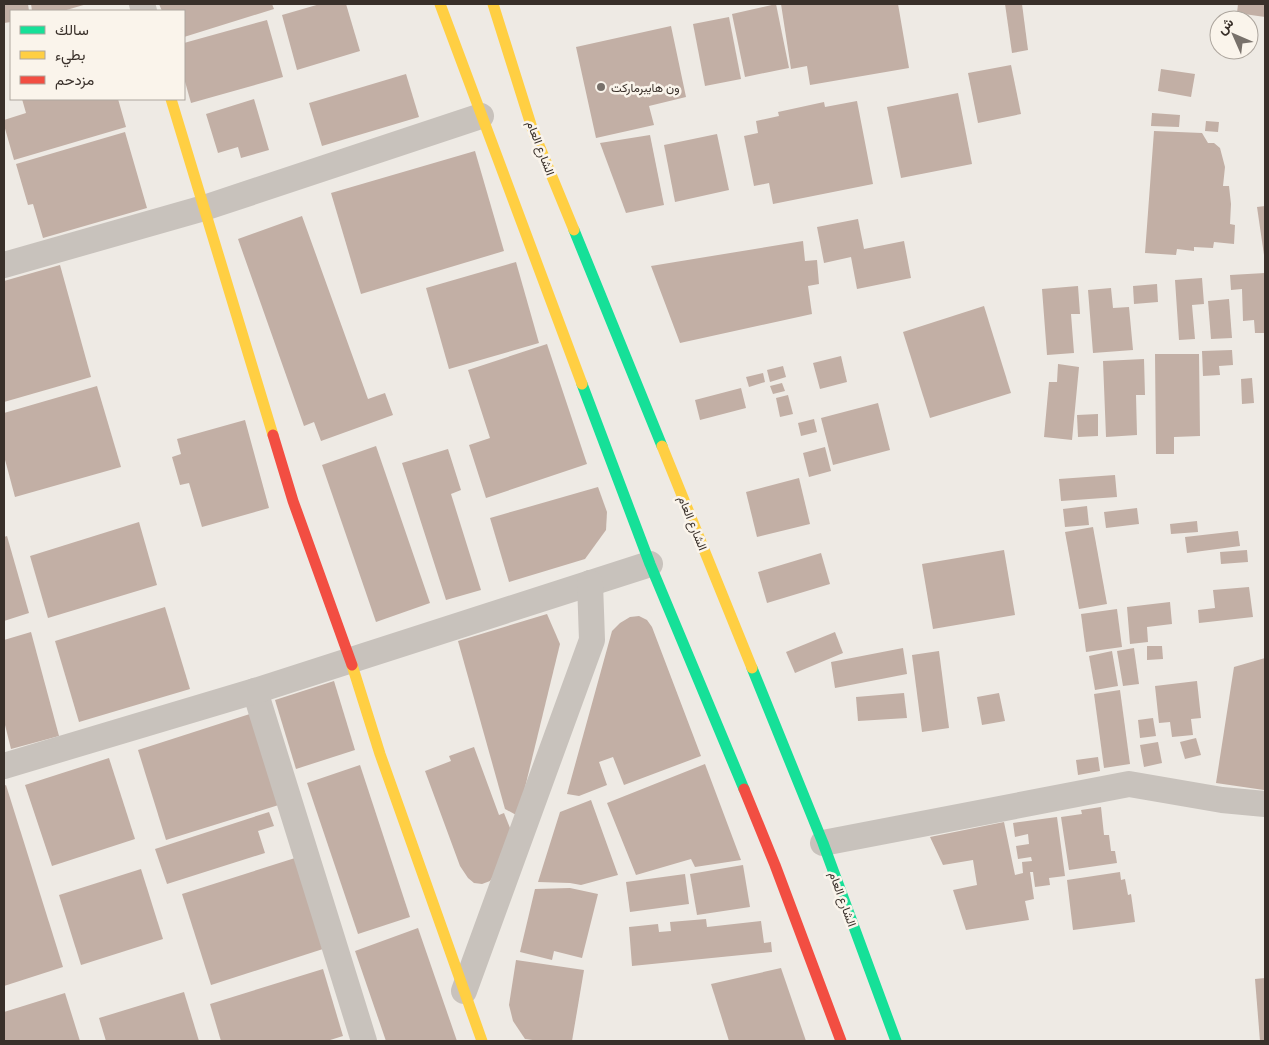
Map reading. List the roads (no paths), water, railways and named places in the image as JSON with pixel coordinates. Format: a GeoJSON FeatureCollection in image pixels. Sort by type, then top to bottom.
{"type":"FeatureCollection","features":[{"type":"Feature","properties":{"kind":"main road"},"geometry":{"type":"LineString","coordinates":[[440,4],[481,116],[495,142],[650,564],[775,865],[841,1041]]}},
{"type":"Feature","properties":{"kind":"main road","name":"الشارع العام"},"geometry":{"type":"LineString","coordinates":[[493,4],[528,130],[823,844],[896,1041]]}},
{"type":"Feature","properties":{"kind":"main road"},"geometry":{"type":"LineString","coordinates":[[171,100],[293,501],[482,1041]]}},
{"type":"Feature","properties":{"kind":"street"},"geometry":{"type":"LineString","coordinates":[[4,265],[204,208],[481,116]]}},
{"type":"Feature","properties":{"kind":"street"},"geometry":{"type":"LineString","coordinates":[[4,766],[255,691],[650,564]]}},
{"type":"Feature","properties":{"kind":"street"},"geometry":{"type":"LineString","coordinates":[[464,991],[592,640],[590,583]]}},
{"type":"Feature","properties":{"kind":"street"},"geometry":{"type":"LineString","coordinates":[[255,691],[364,1041]]}},
{"type":"Feature","properties":{"kind":"street"},"geometry":{"type":"LineString","coordinates":[[823,844],[1129,784],[1222,800],[1265,804]]}},
{"type":"Feature","properties":{"kind":"place","name":"ون هايبرماركت"},"geometry":{"type":"Point","coordinates":[601,87]}}]}
